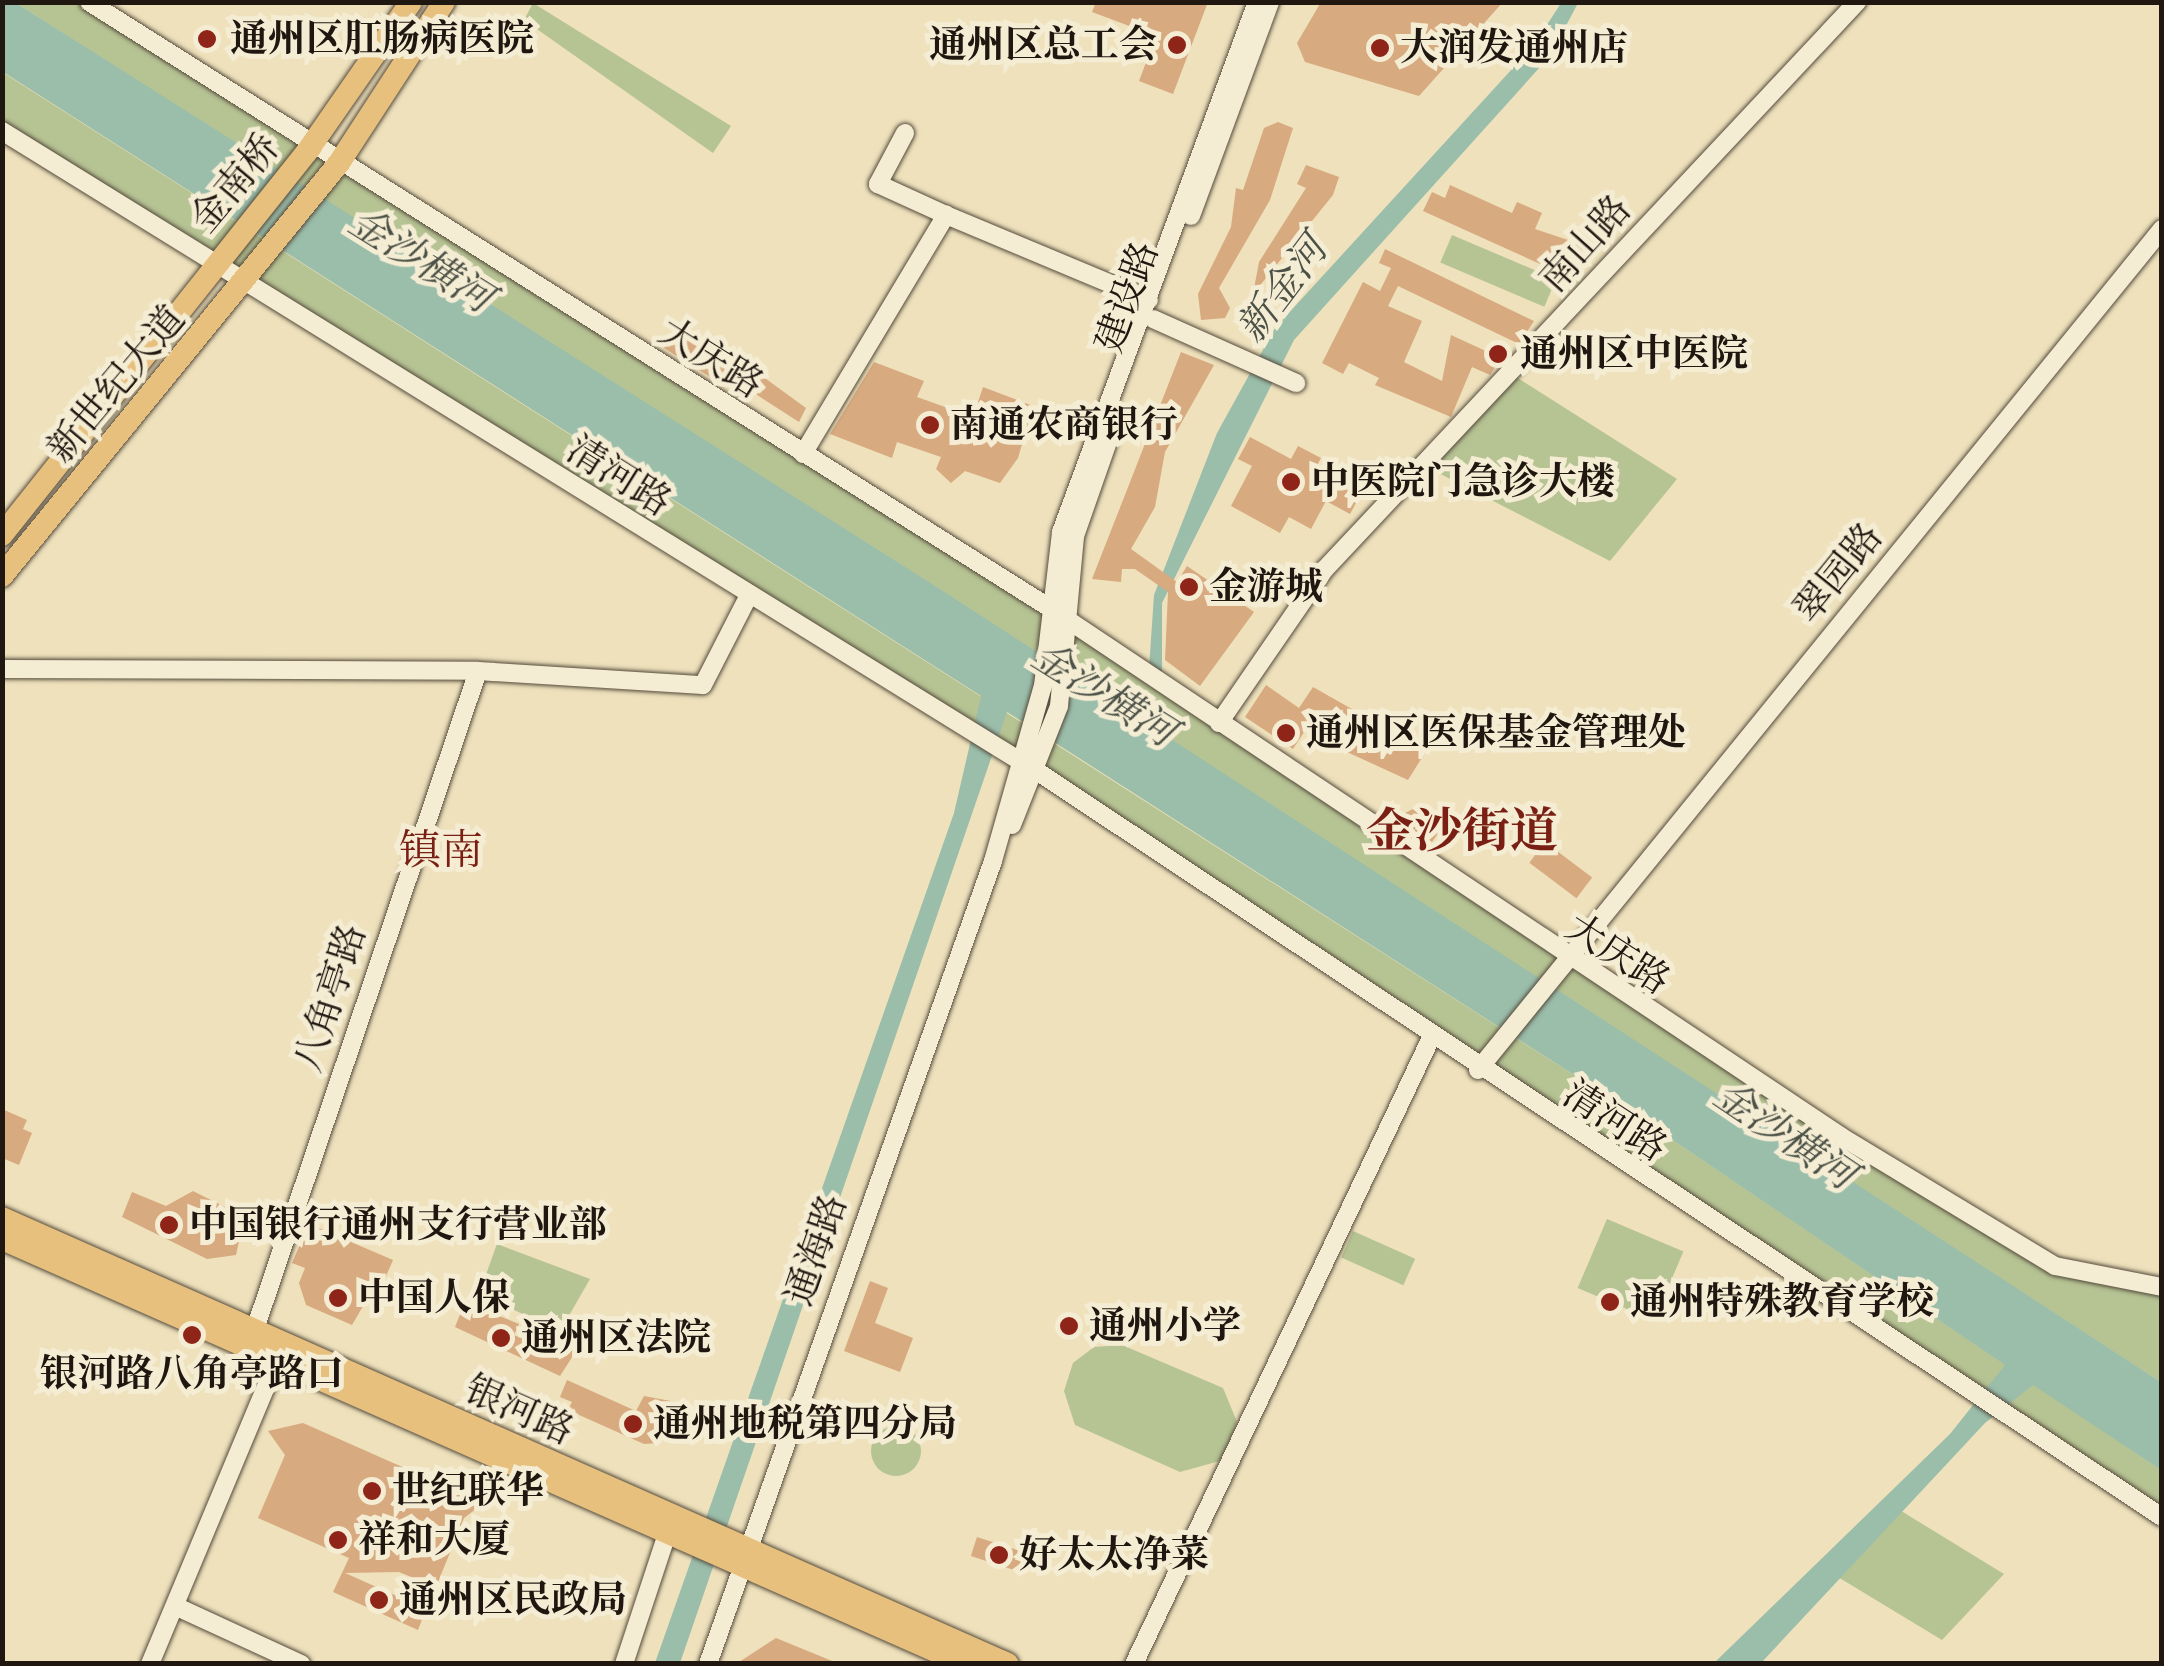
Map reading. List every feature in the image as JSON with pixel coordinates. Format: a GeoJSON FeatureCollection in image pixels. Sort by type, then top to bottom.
{"type":"FeatureCollection","features":[{"type":"Feature","properties":{"kind":"main road","name":"金南桥"},"geometry":{"type":"LineString","coordinates":[[214,264],[312,146],[411,2]]}},
{"type":"Feature","properties":{"kind":"main road","name":"金南桥"},"geometry":{"type":"LineString","coordinates":[[245,284],[339,163],[444,2]]}},
{"type":"Feature","properties":{"kind":"main road","name":"新世纪大道"},"geometry":{"type":"LineString","coordinates":[[2,535],[214,264]]}},
{"type":"Feature","properties":{"kind":"main road","name":"新世纪大道"},"geometry":{"type":"LineString","coordinates":[[2,576],[245,284]]}},
{"type":"Feature","properties":{"kind":"main road","name":"银河路"},"geometry":{"type":"LineString","coordinates":[[2,1218],[252,1338]]}},
{"type":"Feature","properties":{"kind":"main road","name":"银河路"},"geometry":{"type":"LineString","coordinates":[[2,1238],[281,1350],[662,1525],[1008,1664]]}},
{"type":"Feature","properties":{"kind":"main road","name":"银河路"},"geometry":{"type":"LineString","coordinates":[[744,1558],[966,1664]]}},
{"type":"Feature","properties":{"kind":"street"},"geometry":{"type":"LineString","coordinates":[[89,2],[312,146]]}},
{"type":"Feature","properties":{"kind":"street","name":"建设路"},"geometry":{"type":"LineString","coordinates":[[1021,762],[1043,686],[1062,532],[1256,2]]}},
{"type":"Feature","properties":{"kind":"street","name":"建设路"},"geometry":{"type":"LineString","coordinates":[[1038,772],[1059,706],[1075,536],[1270,2]]}},
{"type":"Feature","properties":{"kind":"street","name":"南山路"},"geometry":{"type":"LineString","coordinates":[[1219,723],[1325,570],[1857,2]]}},
{"type":"Feature","properties":{"kind":"street"},"geometry":{"type":"LineString","coordinates":[[2,131],[214,264]]}},
{"type":"Feature","properties":{"kind":"street"},"geometry":{"type":"LineString","coordinates":[[905,133],[878,184],[1148,300]]}},
{"type":"Feature","properties":{"kind":"street","name":"大庆路"},"geometry":{"type":"LineString","coordinates":[[312,146],[1050,608],[1562,957],[2055,1266],[2162,1286]]}},
{"type":"Feature","properties":{"kind":"street"},"geometry":{"type":"LineString","coordinates":[[803,454],[946,215]]}},
{"type":"Feature","properties":{"kind":"street","name":"翠园路"},"geometry":{"type":"LineString","coordinates":[[1478,1070],[1562,957],[2162,230]]}},
{"type":"Feature","properties":{"kind":"street","name":"清河路"},"geometry":{"type":"LineString","coordinates":[[214,264],[1038,772],[1478,1070],[2162,1516]]}},
{"type":"Feature","properties":{"kind":"street"},"geometry":{"type":"LineString","coordinates":[[1153,320],[1289,380]]}},
{"type":"Feature","properties":{"kind":"street"},"geometry":{"type":"LineString","coordinates":[[2,669],[478,671],[703,684],[750,594]]}},
{"type":"Feature","properties":{"kind":"street","name":"八角亭路"},"geometry":{"type":"LineString","coordinates":[[252,1338],[478,671]]}},
{"type":"Feature","properties":{"kind":"street","name":"通海路"},"geometry":{"type":"LineString","coordinates":[[708,1664],[992,861],[1021,762]]}},
{"type":"Feature","properties":{"kind":"street","name":"通海路"},"geometry":{"type":"LineString","coordinates":[[992,861],[1038,772]]}},
{"type":"Feature","properties":{"kind":"street"},"geometry":{"type":"LineString","coordinates":[[1134,1664],[1430,1038]]}},
{"type":"Feature","properties":{"kind":"street"},"geometry":{"type":"LineString","coordinates":[[150,1664],[281,1350]]}},
{"type":"Feature","properties":{"kind":"street"},"geometry":{"type":"LineString","coordinates":[[624,1664],[662,1525]]}},
{"type":"Feature","properties":{"kind":"street"},"geometry":{"type":"LineString","coordinates":[[175,1606],[300,1664]]}},
{"type":"Feature","properties":{"kind":"shaded area"},"geometry":{"type":"Polygon","coordinates":[[[16,3],[90,3],[1050,608],[2052,1269],[2161,1291],[2161,1382],[16,3]]]}},
{"type":"Feature","properties":{"kind":"shaded area"},"geometry":{"type":"Polygon","coordinates":[[[533,3],[731,126],[713,153],[524,20],[533,3]]]}},
{"type":"Feature","properties":{"kind":"shaded area"},"geometry":{"type":"Polygon","coordinates":[[[2,72],[1624,1107],[2161,1470],[2161,1517],[1038,772],[3,127],[2,72]]]}},
{"type":"Feature","properties":{"kind":"shaded area"},"geometry":{"type":"Polygon","coordinates":[[[1452,235],[1556,279],[1544,307],[1440,263],[1452,235]]]}},
{"type":"Feature","properties":{"kind":"shaded area"},"geometry":{"type":"Polygon","coordinates":[[[1513,375],[1677,479],[1610,561],[1425,466],[1513,375]]]}},
{"type":"Feature","properties":{"kind":"shaded area"},"geometry":{"type":"Polygon","coordinates":[[[1607,1219],[1683,1251],[1654,1320],[1578,1288],[1607,1219]]]}},
{"type":"Feature","properties":{"kind":"shaded area"},"geometry":{"type":"Polygon","coordinates":[[[1353,1231],[1415,1259],[1403,1285],[1341,1257],[1353,1231]]]}},
{"type":"Feature","properties":{"kind":"shaded area"},"geometry":{"type":"Polygon","coordinates":[[[497,1244],[590,1279],[560,1331],[479,1294],[497,1244]]]}},
{"type":"Feature","properties":{"kind":"shaded area"},"geometry":{"type":"Polygon","coordinates":[[[1122,1345],[1223,1388],[1237,1422],[1223,1460],[1180,1472],[1075,1425],[1064,1391],[1073,1363],[1094,1347],[1122,1345]]]}},
{"type":"Feature","properties":{"kind":"shaded area"},"geometry":{"type":"Polygon","coordinates":[[[896,1426],[914,1433],[921,1451],[914,1469],[896,1476],[878,1469],[871,1451],[878,1433],[896,1426]]]}},
{"type":"Feature","properties":{"kind":"shaded area"},"geometry":{"type":"Polygon","coordinates":[[[1893,1506],[2004,1574],[1942,1640],[1828,1571],[1893,1506]]]}},
{"type":"Feature","properties":{"kind":"water","name":"金沙横河"},"geometry":{"type":"Polygon","coordinates":[[[2,3],[16,3],[946,593],[2161,1382],[2161,1470],[2033,1385],[1985,1423],[1761,1663],[1714,1663],[1950,1434],[2005,1365],[1624,1107],[1007,712],[680,1663],[655,1663],[954,813],[981,696],[3,72],[2,3]]]}},
{"type":"Feature","properties":{"kind":"water"},"geometry":{"type":"Polygon","coordinates":[[[1561,3],[1578,3],[1550,56],[1294,340],[1162,603],[1162,677],[1149,668],[1154,595],[1217,433],[1275,328],[1534,45],[1561,3]]]}},
{"type":"Feature","properties":{"kind":"building","name":"通州区总工会"},"geometry":{"type":"Polygon","coordinates":[[[1096,2],[1208,2],[1173,94],[1139,81],[1156,36],[1092,12],[1096,2]]]}},
{"type":"Feature","properties":{"kind":"building","name":"大润发通州店"},"geometry":{"type":"Polygon","coordinates":[[[1321,2],[1503,2],[1419,96],[1305,62],[1297,43],[1321,2]]]}},
{"type":"Feature","properties":{"kind":"building"},"geometry":{"type":"Polygon","coordinates":[[[1278,122],[1293,128],[1270,200],[1219,288],[1230,308],[1225,318],[1201,320],[1198,294],[1231,227],[1236,188],[1243,190],[1264,128],[1278,122]]]}},
{"type":"Feature","properties":{"kind":"building"},"geometry":{"type":"Polygon","coordinates":[[[1306,165],[1339,177],[1333,195],[1253,294],[1259,262],[1306,188],[1297,184],[1306,165]]]}},
{"type":"Feature","properties":{"kind":"building"},"geometry":{"type":"Polygon","coordinates":[[[1450,185],[1512,213],[1517,202],[1542,213],[1535,229],[1592,248],[1584,266],[1576,262],[1569,277],[1423,211],[1432,192],[1445,198],[1450,185]]]}},
{"type":"Feature","properties":{"kind":"building"},"geometry":{"type":"Polygon","coordinates":[[[1385,249],[1534,321],[1519,344],[1398,286],[1388,306],[1422,321],[1404,362],[1442,381],[1451,335],[1501,358],[1490,375],[1472,367],[1451,417],[1375,385],[1379,378],[1349,363],[1343,374],[1322,363],[1363,282],[1380,291],[1391,268],[1379,263],[1385,249]]]}},
{"type":"Feature","properties":{"kind":"building"},"geometry":{"type":"Polygon","coordinates":[[[674,332],[729,366],[719,383],[664,348],[674,332]]]}},
{"type":"Feature","properties":{"kind":"building","name":"金游城"},"geometry":{"type":"Polygon","coordinates":[[[1181,352],[1214,365],[1165,452],[1155,507],[1131,549],[1177,582],[1187,566],[1254,612],[1200,686],[1165,660],[1168,592],[1135,569],[1122,569],[1121,582],[1092,579],[1181,352]]]}},
{"type":"Feature","properties":{"kind":"building"},"geometry":{"type":"Polygon","coordinates":[[[740,360],[806,408],[799,422],[743,386],[733,370],[740,360]]]}},
{"type":"Feature","properties":{"kind":"building","name":"南通农商银行"},"geometry":{"type":"Polygon","coordinates":[[[874,362],[924,381],[917,397],[973,417],[983,387],[1033,406],[1018,458],[1000,483],[965,471],[951,483],[936,469],[941,457],[897,442],[892,458],[830,434],[874,362]]]}},
{"type":"Feature","properties":{"kind":"building","name":"中医院门急诊大楼"},"geometry":{"type":"Polygon","coordinates":[[[1250,437],[1291,459],[1298,446],[1321,458],[1315,469],[1361,494],[1350,514],[1326,501],[1311,529],[1289,517],[1280,533],[1231,506],[1252,466],[1238,459],[1250,437]]]}},
{"type":"Feature","properties":{"kind":"building"},"geometry":{"type":"Polygon","coordinates":[[[1266,685],[1299,708],[1313,687],[1426,751],[1408,780],[1347,752],[1351,744],[1312,720],[1293,749],[1245,717],[1266,685]]]}},
{"type":"Feature","properties":{"kind":"building"},"geometry":{"type":"Polygon","coordinates":[[[1415,808],[1443,826],[1432,842],[1395,818],[1415,808]]]}},
{"type":"Feature","properties":{"kind":"building"},"geometry":{"type":"Polygon","coordinates":[[[1545,842],[1592,878],[1576,898],[1529,863],[1545,842]]]}},
{"type":"Feature","properties":{"kind":"building"},"geometry":{"type":"Polygon","coordinates":[[[2,1109],[27,1120],[23,1129],[32,1133],[19,1165],[2,1158],[2,1109]]]}},
{"type":"Feature","properties":{"kind":"building","name":"中国银行通州支行营业部"},"geometry":{"type":"Polygon","coordinates":[[[193,1191],[229,1209],[229,1226],[241,1232],[236,1255],[207,1259],[122,1217],[132,1192],[166,1206],[193,1191]]]}},
{"type":"Feature","properties":{"kind":"building"},"geometry":{"type":"Polygon","coordinates":[[[309,1224],[393,1260],[376,1299],[369,1296],[352,1325],[306,1305],[299,1283],[305,1268],[292,1263],[309,1224]]]}},
{"type":"Feature","properties":{"kind":"building"},"geometry":{"type":"Polygon","coordinates":[[[870,1281],[888,1288],[875,1323],[913,1338],[900,1372],[844,1351],[870,1281]]]}},
{"type":"Feature","properties":{"kind":"building","name":"通州区法院"},"geometry":{"type":"Polygon","coordinates":[[[465,1302],[519,1324],[514,1335],[541,1346],[574,1315],[594,1323],[560,1376],[455,1327],[465,1302]]]}},
{"type":"Feature","properties":{"kind":"building","name":"通州地税第四分局"},"geometry":{"type":"Polygon","coordinates":[[[567,1380],[636,1411],[644,1396],[676,1402],[658,1443],[644,1444],[568,1410],[572,1402],[560,1397],[567,1380]]]}},
{"type":"Feature","properties":{"kind":"building","name":"世纪联华"},"geometry":{"type":"Polygon","coordinates":[[[303,1423],[452,1489],[467,1480],[484,1503],[464,1518],[436,1587],[399,1572],[345,1573],[426,1609],[418,1630],[333,1592],[349,1558],[258,1518],[285,1455],[268,1431],[303,1423]]]}},
{"type":"Feature","properties":{"kind":"building","name":"好太太净菜"},"geometry":{"type":"Polygon","coordinates":[[[977,1537],[1028,1554],[1022,1573],[971,1556],[977,1537]]]}},
{"type":"Feature","properties":{"kind":"building"},"geometry":{"type":"Polygon","coordinates":[[[776,1638],[837,1663],[837,1664],[736,1664],[776,1638]]]}},
{"type":"Feature","properties":{"kind":"place","name":"通州区肛肠病医院"},"geometry":{"type":"Point","coordinates":[207,39]}},
{"type":"Feature","properties":{"kind":"place","name":"通州区总工会"},"geometry":{"type":"Point","coordinates":[1177,45]}},
{"type":"Feature","properties":{"kind":"place","name":"大润发通州店"},"geometry":{"type":"Point","coordinates":[1380,48]}},
{"type":"Feature","properties":{"kind":"place","name":"通州区中医院"},"geometry":{"type":"Point","coordinates":[1498,354]}},
{"type":"Feature","properties":{"kind":"place","name":"南通农商银行"},"geometry":{"type":"Point","coordinates":[930,425]}},
{"type":"Feature","properties":{"kind":"place","name":"中医院门急诊大楼"},"geometry":{"type":"Point","coordinates":[1291,482]}},
{"type":"Feature","properties":{"kind":"place","name":"金游城"},"geometry":{"type":"Point","coordinates":[1189,587]}},
{"type":"Feature","properties":{"kind":"place","name":"通州区医保基金管理处"},"geometry":{"type":"Point","coordinates":[1286,733]}},
{"type":"Feature","properties":{"kind":"place","name":"中国银行通州支行营业部"},"geometry":{"type":"Point","coordinates":[169,1225]}},
{"type":"Feature","properties":{"kind":"place","name":"中国人保"},"geometry":{"type":"Point","coordinates":[338,1298]}},
{"type":"Feature","properties":{"kind":"place","name":"通州特殊教育学校"},"geometry":{"type":"Point","coordinates":[1610,1302]}},
{"type":"Feature","properties":{"kind":"place","name":"通州小学"},"geometry":{"type":"Point","coordinates":[1069,1326]}},
{"type":"Feature","properties":{"kind":"place","name":"银河路八角亭路口"},"geometry":{"type":"Point","coordinates":[192,1335]}},
{"type":"Feature","properties":{"kind":"place","name":"通州区法院"},"geometry":{"type":"Point","coordinates":[501,1338]}},
{"type":"Feature","properties":{"kind":"place","name":"通州地税第四分局"},"geometry":{"type":"Point","coordinates":[633,1424]}},
{"type":"Feature","properties":{"kind":"place","name":"世纪联华"},"geometry":{"type":"Point","coordinates":[372,1491]}},
{"type":"Feature","properties":{"kind":"place","name":"祥和大厦"},"geometry":{"type":"Point","coordinates":[338,1540]}},
{"type":"Feature","properties":{"kind":"place","name":"好太太净菜"},"geometry":{"type":"Point","coordinates":[999,1555]}},
{"type":"Feature","properties":{"kind":"place","name":"通州区民政局"},"geometry":{"type":"Point","coordinates":[379,1600]}},
{"type":"Feature","properties":{"kind":"district","name":"金沙街道"},"geometry":{"type":"Point","coordinates":[1462,832]}},
{"type":"Feature","properties":{"kind":"district","name":"镇南"},"geometry":{"type":"Point","coordinates":[441,850]}},
{"type":"Feature","properties":{"kind":"water label","name":"新金河"},"geometry":{"type":"Point","coordinates":[1282,289]}}]}
